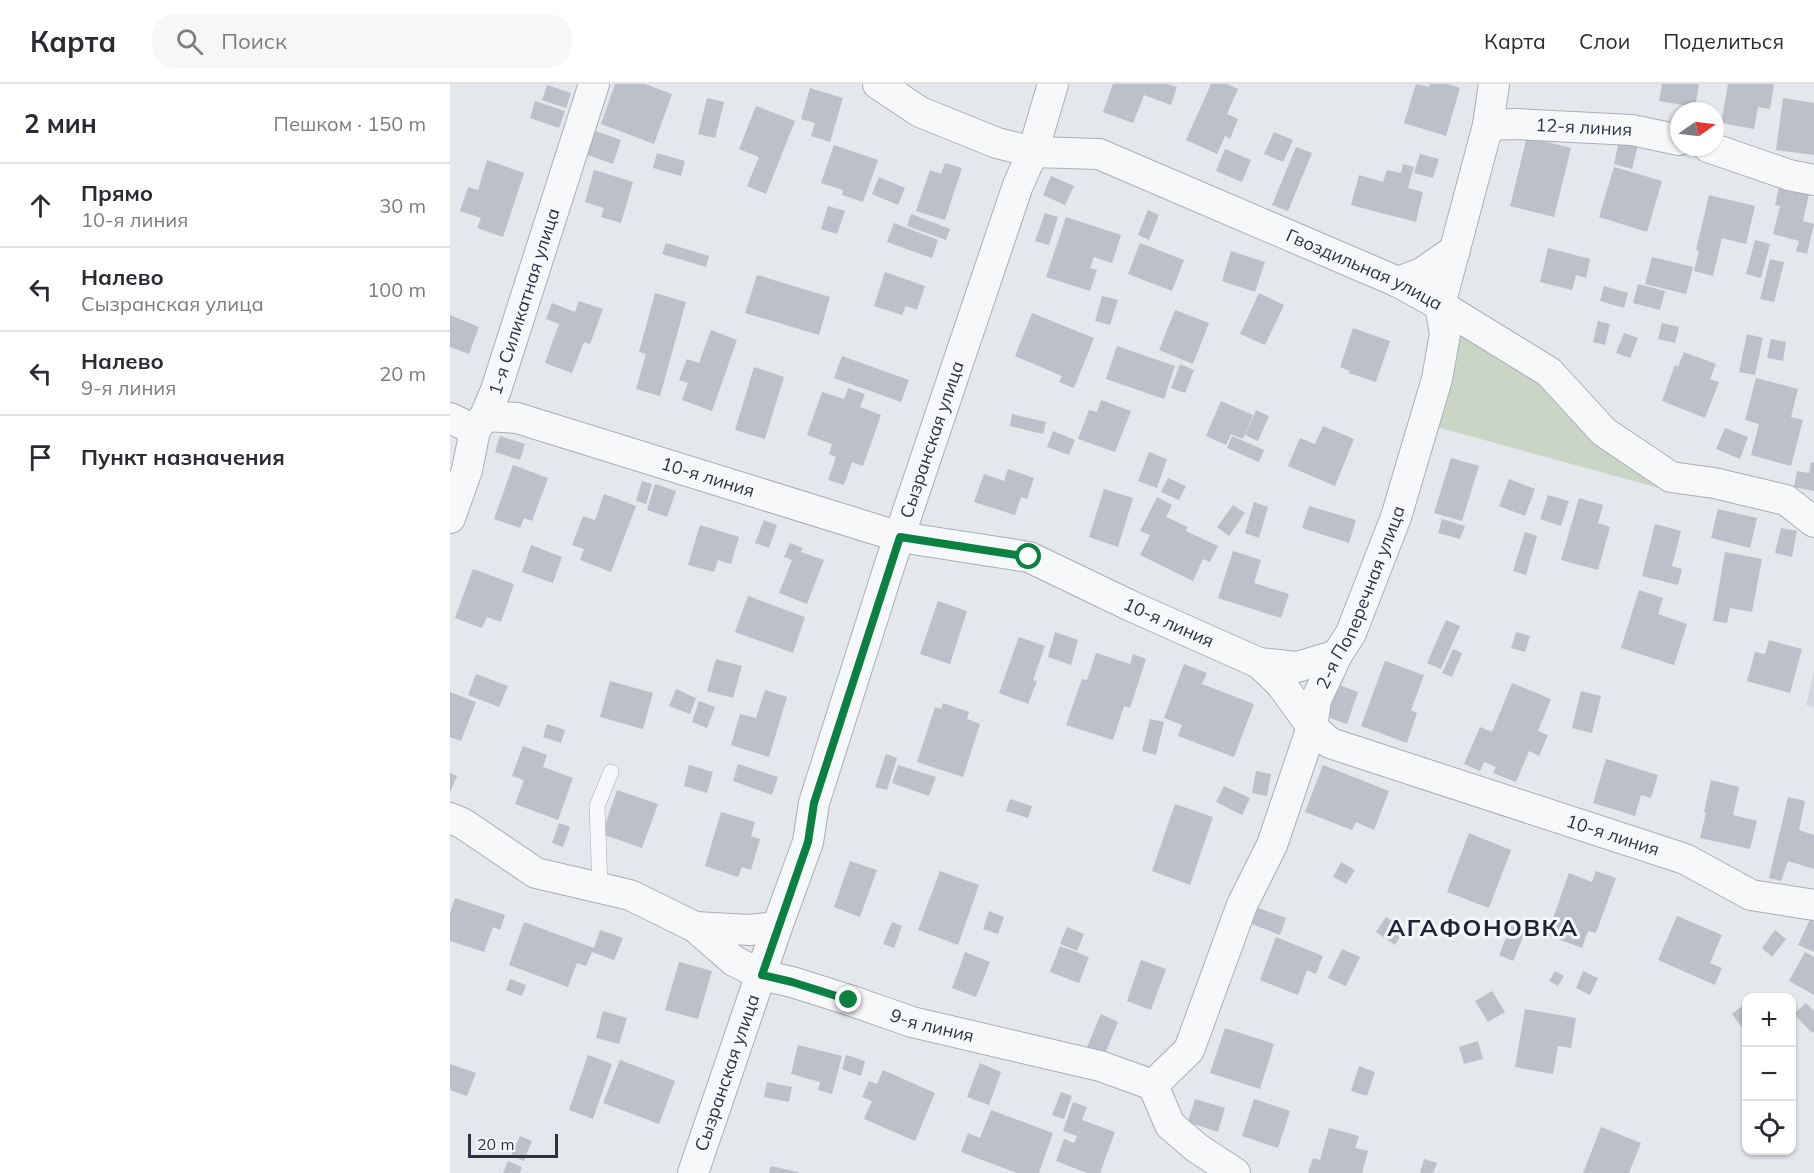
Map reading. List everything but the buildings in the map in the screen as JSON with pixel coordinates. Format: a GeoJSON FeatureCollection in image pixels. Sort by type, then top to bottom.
{"type":"FeatureCollection","features":[{"type":"Feature","properties":{"kind":"street","name":"1-я Силикатная улица"},"geometry":{"type":"LineString","coordinates":[[450,518],[467,470],[470,421],[496,390],[594,84]]}},
{"type":"Feature","properties":{"kind":"street","name":"Гвоздильная улица"},"geometry":{"type":"LineString","coordinates":[[878,84],[920,112],[997,144],[1033,152],[1099,154],[1398,282],[1549,372],[1604,432],[1671,477],[1714,483],[1786,500],[1814,522]]}},
{"type":"Feature","properties":{"kind":"street","name":"Сызранская улица"},"geometry":{"type":"LineString","coordinates":[[693,1173],[808,842],[814,803],[1018,185],[1033,152],[1053,84]]}},
{"type":"Feature","properties":{"kind":"street","name":"2-я Поперечная улица"},"geometry":{"type":"LineString","coordinates":[[1153,1085],[1190,1050],[1242,906],[1272,845],[1312,727],[1316,700],[1337,655],[1351,633],[1396,517],[1437,379],[1445,334],[1440,305],[1488,124],[1494,84]]}},
{"type":"Feature","properties":{"kind":"street","name":"12-я линия"},"geometry":{"type":"LineString","coordinates":[[1488,124],[1632,130],[1670,138]]}},
{"type":"Feature","properties":{"kind":"street"},"geometry":{"type":"LineString","coordinates":[[1724,153],[1789,175],[1814,180]]}},
{"type":"Feature","properties":{"kind":"street"},"geometry":{"type":"LineString","coordinates":[[1398,282],[1422,273],[1455,250]]}},
{"type":"Feature","properties":{"kind":"street","name":"10-я линия"},"geometry":{"type":"LineString","coordinates":[[470,421],[517,418],[900,537],[1029,557],[1131,606],[1259,663],[1281,684],[1312,727],[1330,743],[1685,860],[1751,895],[1814,905]]}},
{"type":"Feature","properties":{"kind":"street"},"geometry":{"type":"LineString","coordinates":[[1259,663],[1297,667],[1337,655]]}},
{"type":"Feature","properties":{"kind":"street","name":"9-я линия"},"geometry":{"type":"LineString","coordinates":[[450,818],[462,823],[536,873],[630,895],[695,927],[734,961],[762,975],[792,982],[912,1022],[1100,1066],[1153,1085]]}},
{"type":"Feature","properties":{"kind":"street"},"geometry":{"type":"LineString","coordinates":[[695,927],[750,930],[777,927]]}},
{"type":"Feature","properties":{"kind":"street"},"geometry":{"type":"LineString","coordinates":[[1153,1085],[1170,1125],[1197,1148],[1234,1173]]}},
{"type":"Feature","properties":{"kind":"lane"},"geometry":{"type":"LineString","coordinates":[[600,888],[597,806],[611,772]]}},
{"type":"Feature","properties":{"kind":"shaded area"},"geometry":{"type":"Polygon","coordinates":[[[1814,671],[1814,707],[1806,705],[1814,671]]]}},
{"type":"Feature","properties":{"kind":"green space"},"geometry":{"type":"Polygon","coordinates":[[[1457,334],[1543,386],[1670,491],[1437,427],[1457,334]]]}},
{"type":"Feature","properties":{"kind":"district","name":"АГАФОНОВКА"},"geometry":{"type":"Point","coordinates":[1483,928]}},
{"type":"Feature","properties":{"kind":"route"},"geometry":{"type":"LineString","coordinates":[[849,1000],[762,975],[808,842],[814,803],[900,537],[1029,557]]}}]}
